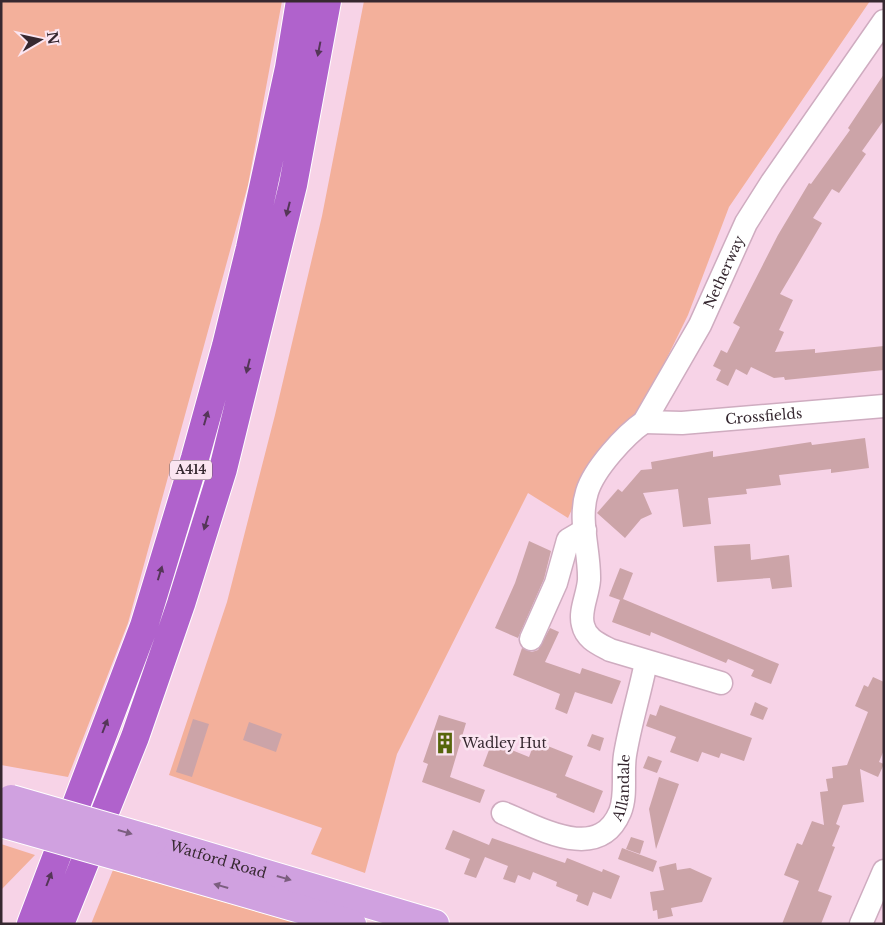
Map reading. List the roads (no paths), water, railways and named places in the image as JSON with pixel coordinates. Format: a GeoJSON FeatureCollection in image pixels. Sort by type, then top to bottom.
{"type":"FeatureCollection","features":[{"type":"Feature","properties":{"kind":"highway","name":"A414"},"geometry":{"type":"LineString","coordinates":[[31,924],[144,626],[195,458],[226,346],[250,248],[289,68],[300,1]]}},
{"type":"Feature","properties":{"kind":"highway","name":"A414"},"geometry":{"type":"LineString","coordinates":[[60,924],[135,737],[181,604],[223,469],[294,185],[327,1]]}},
{"type":"Feature","properties":{"kind":"main road","name":"Watford Road"},"geometry":{"type":"LineString","coordinates":[[5,806],[149,852],[352,924]]}},
{"type":"Feature","properties":{"kind":"main road","name":"Watford Road"},"geometry":{"type":"LineString","coordinates":[[149,852],[395,918],[435,924]]}},
{"type":"Feature","properties":{"kind":"street","name":"Netherway"},"geometry":{"type":"LineString","coordinates":[[585,530],[584,504],[592,480],[632,430],[644,422],[700,325],[746,223],[772,182],[884,21]]}},
{"type":"Feature","properties":{"kind":"street","name":"Crossfields"},"geometry":{"type":"LineString","coordinates":[[644,422],[682,423],[884,406]]}},
{"type":"Feature","properties":{"kind":"street"},"geometry":{"type":"LineString","coordinates":[[531,640],[556,583],[568,540],[585,530],[589,570],[586,598],[581,615],[583,627],[593,641],[610,650],[646,662],[721,683]]}},
{"type":"Feature","properties":{"kind":"street","name":"Allandale"},"geometry":{"type":"LineString","coordinates":[[503,813],[565,838],[580,840],[598,836],[614,823],[623,800],[625,755],[646,662]]}},
{"type":"Feature","properties":{"kind":"street"},"geometry":{"type":"LineString","coordinates":[[861,924],[884,871]]}},
{"type":"Feature","properties":{"kind":"place","name":"Wadley Hut"},"geometry":{"type":"Point","coordinates":[445,743]}}]}
